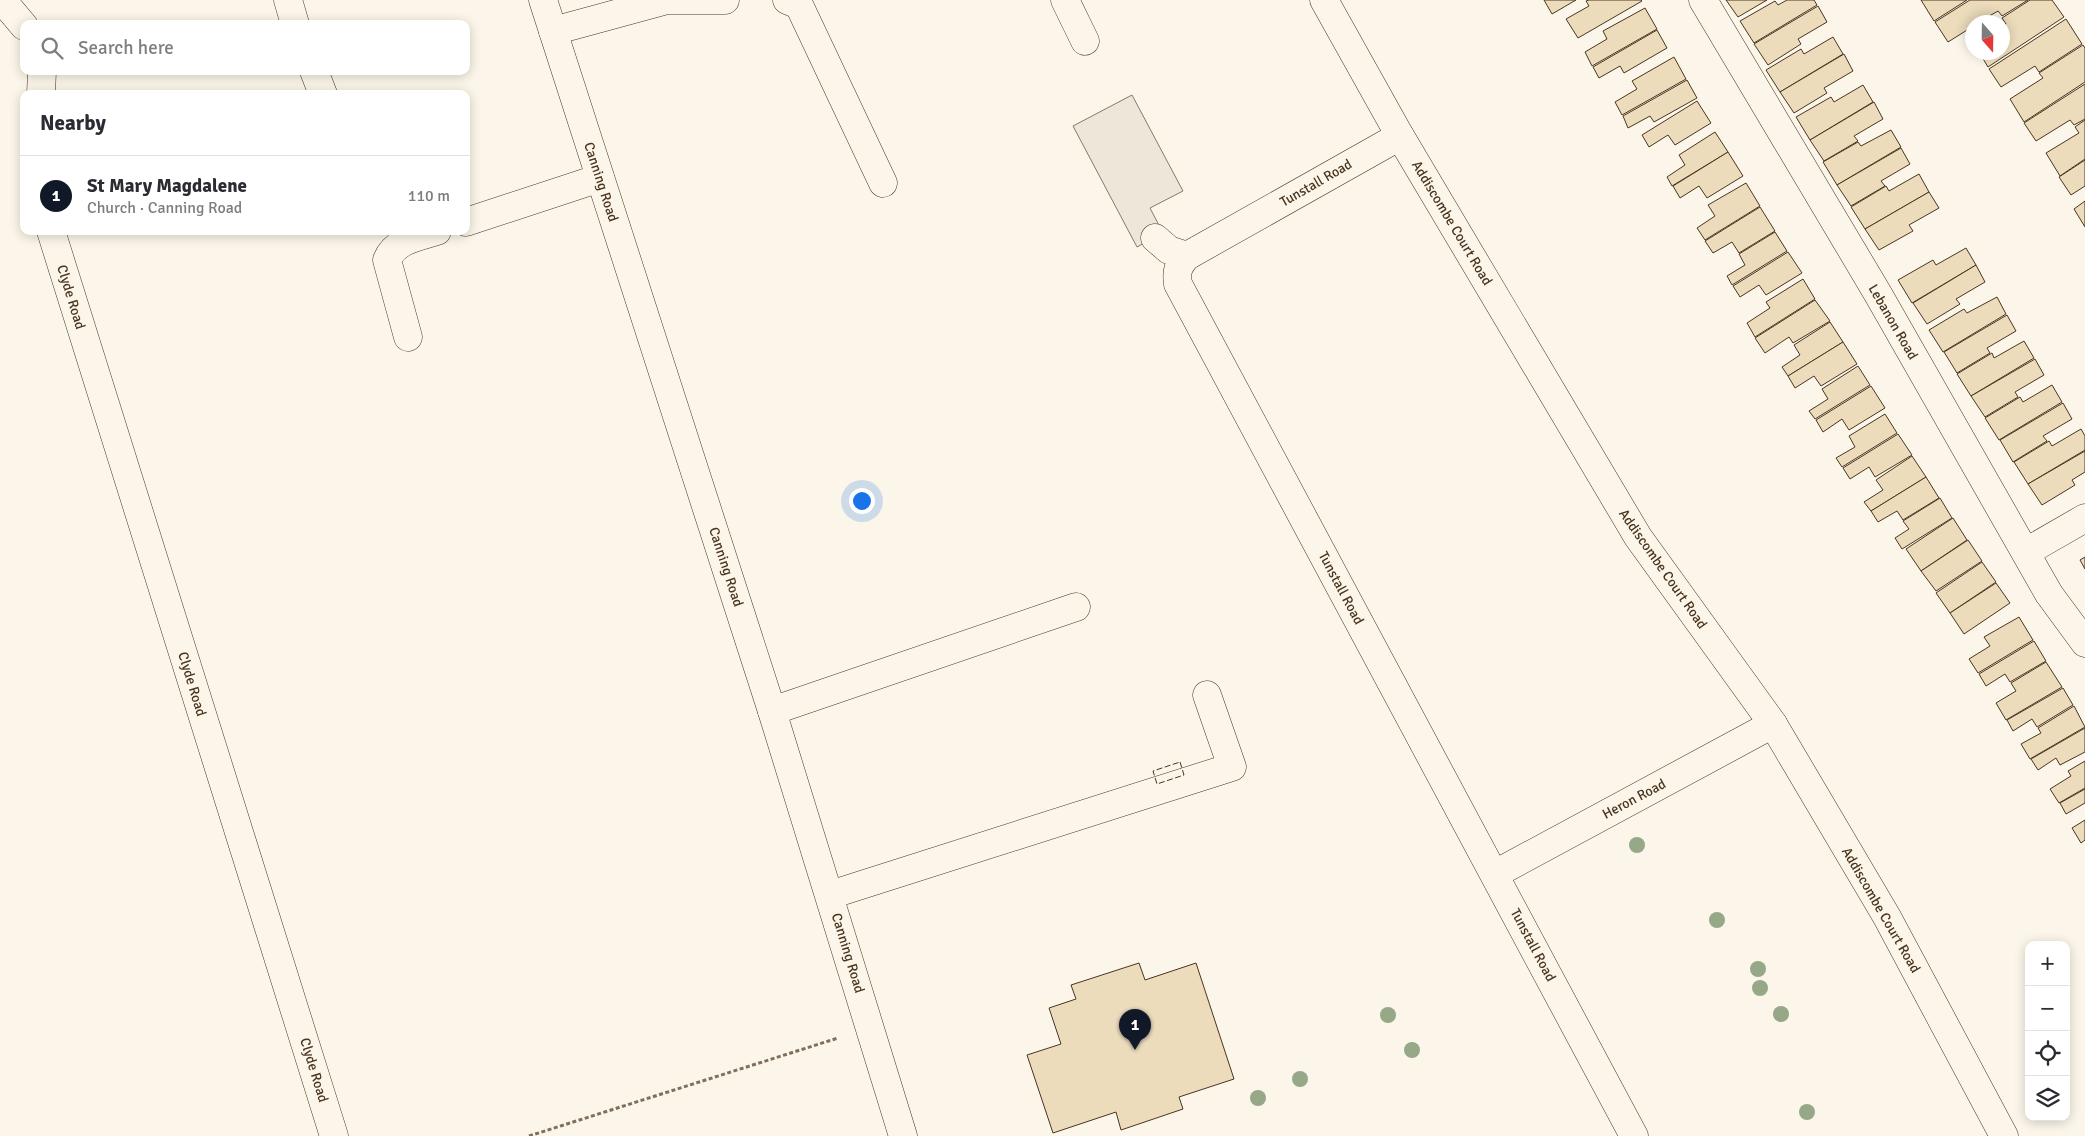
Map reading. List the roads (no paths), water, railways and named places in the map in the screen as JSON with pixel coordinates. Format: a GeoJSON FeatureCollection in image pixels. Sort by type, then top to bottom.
{"type":"FeatureCollection","features":[{"type":"Feature","properties":{"kind":"street"},"geometry":{"type":"LineString","coordinates":[[2,0],[20,21]]}},
{"type":"Feature","properties":{"kind":"street"},"geometry":{"type":"LineString","coordinates":[[288,0],[294,20]]}},
{"type":"Feature","properties":{"kind":"street","name":"Canning Road"},"geometry":{"type":"LineString","coordinates":[[543,0],[772,711],[903,1136]]}},
{"type":"Feature","properties":{"kind":"street"},"geometry":{"type":"LineString","coordinates":[[553,31],[667,0],[725,0]]}},
{"type":"Feature","properties":{"kind":"street"},"geometry":{"type":"LineString","coordinates":[[787,0],[799,5],[883,183]]}},
{"type":"Feature","properties":{"kind":"street"},"geometry":{"type":"LineString","coordinates":[[1065,0],[1085,42]]}},
{"type":"Feature","properties":{"kind":"street","name":"Addiscombe Court Road"},"geometry":{"type":"LineString","coordinates":[[1324,0],[1400,136],[1638,537],[1773,724],[1887,917],[2004,1136]]}},
{"type":"Feature","properties":{"kind":"street","name":"Lebanon Road"},"geometry":{"type":"LineString","coordinates":[[1703,0],[1878,294],[2049,594],[2085,643]]}},
{"type":"Feature","properties":{"kind":"street"},"geometry":{"type":"LineString","coordinates":[[41,90],[42,75]]}},
{"type":"Feature","properties":{"kind":"street"},"geometry":{"type":"LineString","coordinates":[[316,75],[322,90]]}},
{"type":"Feature","properties":{"kind":"street","name":"Tunstall Road"},"geometry":{"type":"LineString","coordinates":[[1400,136],[1187,256],[1178,265],[1176,272],[1178,284],[1634,1136]]}},
{"type":"Feature","properties":{"kind":"street"},"geometry":{"type":"LineString","coordinates":[[470,221],[600,178]]}},
{"type":"Feature","properties":{"kind":"street","name":"Clyde Road"},"geometry":{"type":"LineString","coordinates":[[52,235],[334,1136]]}},
{"type":"Feature","properties":{"kind":"street"},"geometry":{"type":"LineString","coordinates":[[408,337],[387,260],[391,249],[425,235]]}},
{"type":"Feature","properties":{"kind":"street"},"geometry":{"type":"LineString","coordinates":[[1155,238],[1170,250],[1187,256]]}},
{"type":"Feature","properties":{"kind":"street"},"geometry":{"type":"LineString","coordinates":[[2026,552],[2085,518]]}},
{"type":"Feature","properties":{"kind":"street"},"geometry":{"type":"LineString","coordinates":[[772,711],[1076,607]]}},
{"type":"Feature","properties":{"kind":"street"},"geometry":{"type":"LineString","coordinates":[[830,895],[1232,767],[1207,695]]}},
{"type":"Feature","properties":{"kind":"street","name":"Heron Road"},"geometry":{"type":"LineString","coordinates":[[1495,874],[1773,724]]}},
{"type":"Feature","properties":{"kind":"place","name":"St Mary Magdalene"},"geometry":{"type":"Point","coordinates":[1135,1050]}}]}
